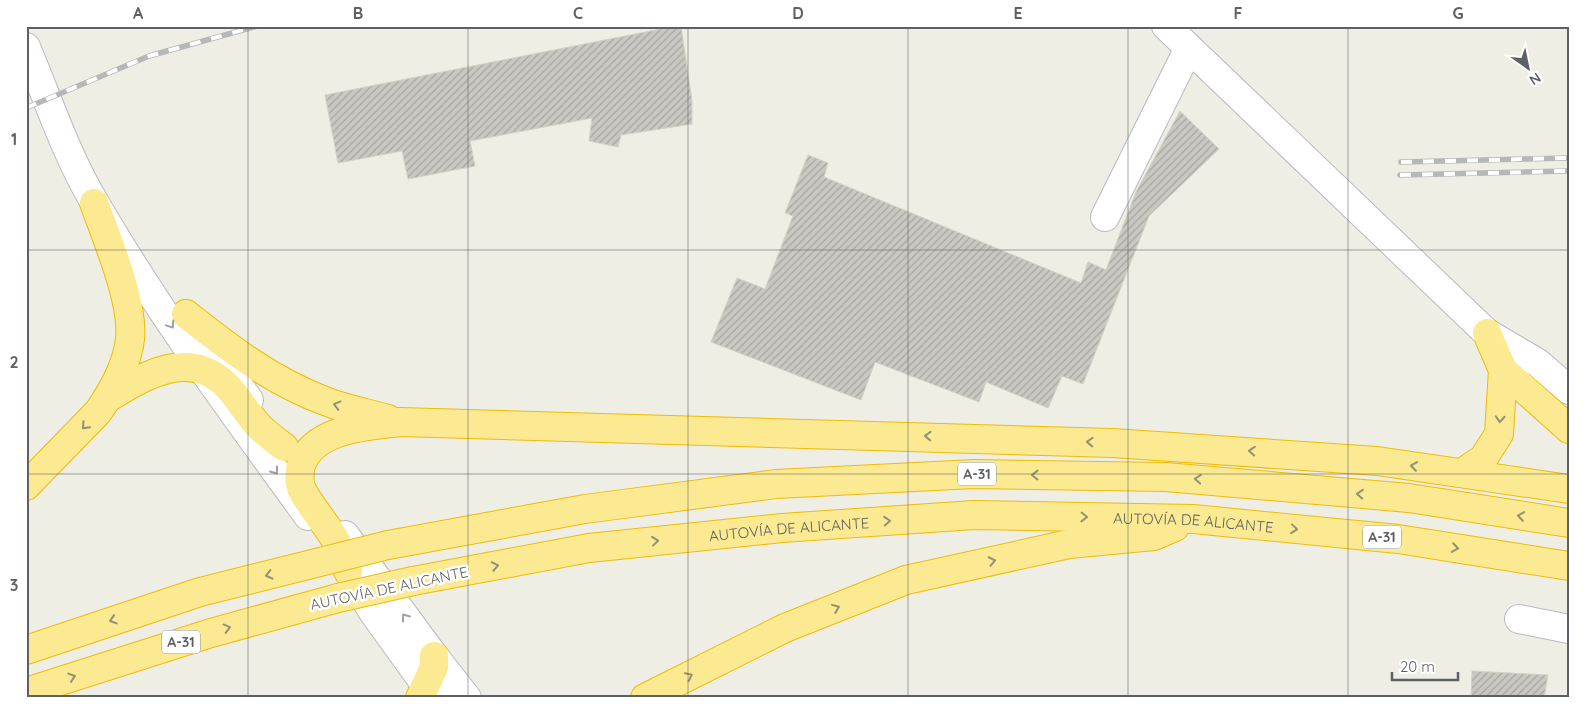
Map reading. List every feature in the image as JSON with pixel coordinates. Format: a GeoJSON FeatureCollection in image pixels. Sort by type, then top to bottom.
{"type":"FeatureCollection","features":[{"type":"Feature","properties":{"kind":"highway"},"geometry":{"type":"LineString","coordinates":[[26,486],[98,412],[108,398],[126,356],[130,338],[129,315],[114,258],[94,203]]}},
{"type":"Feature","properties":{"kind":"highway"},"geometry":{"type":"LineString","coordinates":[[186,314],[239,356],[292,387],[327,402],[401,422]]}},
{"type":"Feature","properties":{"kind":"highway"},"geometry":{"type":"LineString","coordinates":[[1487,333],[1503,370],[1569,429]]}},
{"type":"Feature","properties":{"kind":"highway"},"geometry":{"type":"LineString","coordinates":[[108,398],[153,372],[180,367],[201,369],[210,372],[226,386],[255,422],[284,446]]}},
{"type":"Feature","properties":{"kind":"highway"},"geometry":{"type":"LineString","coordinates":[[1462,472],[1482,459],[1499,434],[1503,370]]}},
{"type":"Feature","properties":{"kind":"highway"},"geometry":{"type":"LineString","coordinates":[[348,571],[334,537],[301,487],[299,471],[303,458],[310,449],[326,438],[348,430],[401,422],[1113,443],[1377,461],[1569,489]]}},
{"type":"Feature","properties":{"kind":"highway","name":"A-31"},"geometry":{"type":"LineString","coordinates":[[26,650],[200,592],[388,545],[585,509],[776,484],[974,474],[1166,477],[1409,498],[1569,523]]}},
{"type":"Feature","properties":{"kind":"highway","name":"AUTOVÍA DE ALICANTE"},"geometry":{"type":"LineString","coordinates":[[26,692],[203,635],[338,598],[413,581],[589,548],[782,528],[974,515],[1193,519],[1398,539],[1569,566]]}},
{"type":"Feature","properties":{"kind":"highway"},"geometry":{"type":"LineString","coordinates":[[646,698],[785,628],[906,580],[1068,544],[1154,536],[1193,519]]}},
{"type":"Feature","properties":{"kind":"highway"},"geometry":{"type":"LineString","coordinates":[[427,694],[434,667],[434,656]]}},
{"type":"Feature","properties":{"kind":"street"},"geometry":{"type":"LineString","coordinates":[[1166,26],[1487,333],[1538,364],[1569,390]]}},
{"type":"Feature","properties":{"kind":"street"},"geometry":{"type":"LineString","coordinates":[[26,47],[75,165],[94,203],[144,285],[201,369],[348,571],[427,694]]}},
{"type":"Feature","properties":{"kind":"street"},"geometry":{"type":"LineString","coordinates":[[1105,217],[1189,48]]}},
{"type":"Feature","properties":{"kind":"street"},"geometry":{"type":"LineString","coordinates":[[117,239],[186,314],[284,446],[299,471],[434,656],[467,698]]}},
{"type":"Feature","properties":{"kind":"street"},"geometry":{"type":"LineString","coordinates":[[1519,619],[1569,629]]}},
{"type":"Feature","properties":{"kind":"building"},"geometry":{"type":"Polygon","coordinates":[[[681,26],[692,101],[692,124],[621,135],[618,147],[589,141],[592,118],[470,141],[475,166],[408,179],[402,151],[338,163],[325,95],[681,26]]]}},
{"type":"Feature","properties":{"kind":"building"},"geometry":{"type":"Polygon","coordinates":[[[1180,111],[1219,149],[1149,216],[1083,384],[1062,376],[1048,408],[986,382],[979,402],[875,362],[861,400],[711,342],[737,278],[765,289],[793,216],[785,213],[808,155],[828,163],[824,177],[1081,283],[1088,262],[1106,270],[1136,192],[1180,111]]]}},
{"type":"Feature","properties":{"kind":"building"},"geometry":{"type":"Polygon","coordinates":[[[1472,671],[1548,675],[1544,698],[1471,698],[1472,671]]]}},
{"type":"Feature","properties":{"kind":"railway"},"geometry":{"type":"LineString","coordinates":[[26,108],[149,56],[257,26]]}},
{"type":"Feature","properties":{"kind":"railway"},"geometry":{"type":"LineString","coordinates":[[1401,162],[1569,158]]}},
{"type":"Feature","properties":{"kind":"railway"},"geometry":{"type":"LineString","coordinates":[[1400,175],[1569,171]]}}]}
